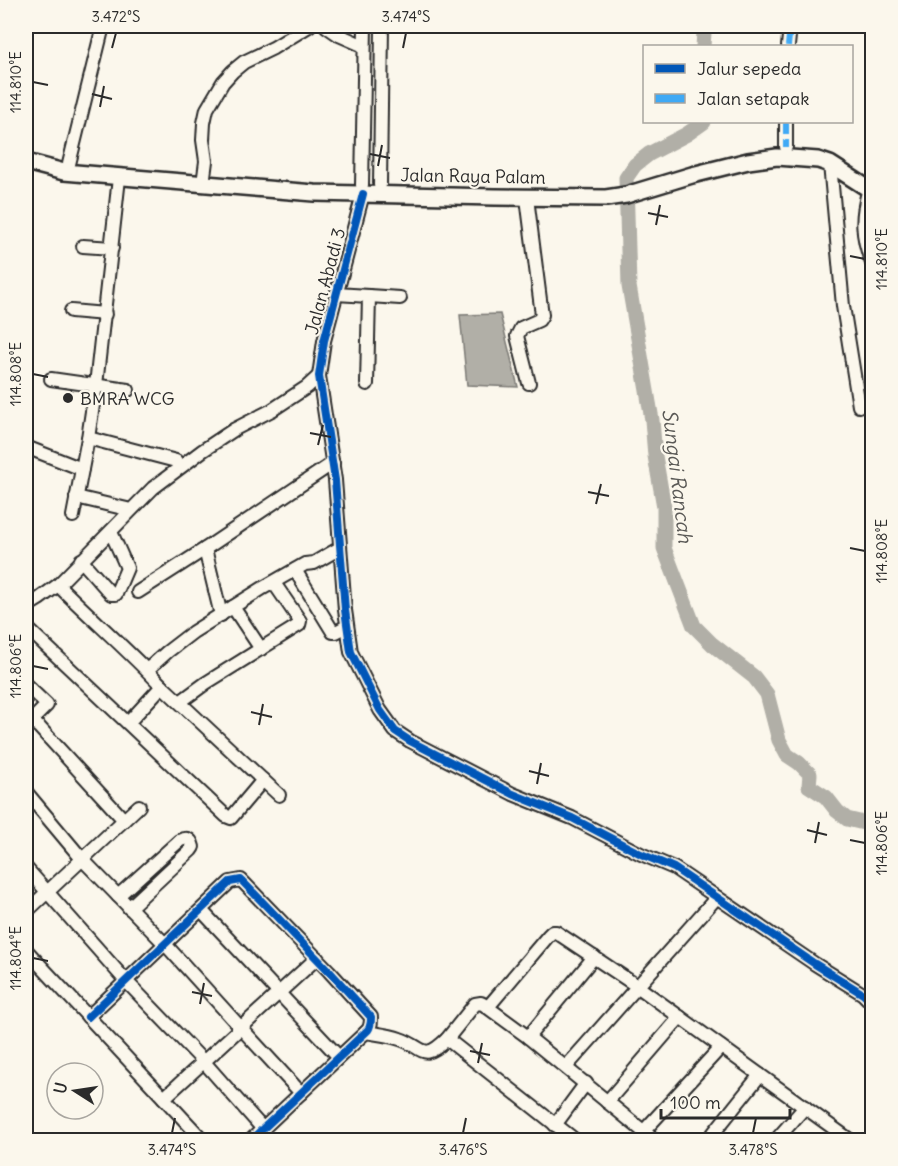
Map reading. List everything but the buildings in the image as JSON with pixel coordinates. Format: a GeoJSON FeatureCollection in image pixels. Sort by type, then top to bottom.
{"type":"FeatureCollection","features":[{"type":"Feature","properties":{"kind":"main road","name":"Jalan Raya Palam"},"geometry":{"type":"LineString","coordinates":[[363,189],[380,185],[527,198],[606,198],[744,153],[786,147],[835,157],[871,187]]}},
{"type":"Feature","properties":{"kind":"main road","name":"Jalan Raya Palam"},"geometry":{"type":"LineString","coordinates":[[26,153],[69,164],[314,193],[363,189],[448,191],[633,189],[766,158],[818,160],[830,164],[871,187]]}},
{"type":"Feature","properties":{"kind":"main road","name":"Jalan Raya Palam"},"geometry":{"type":"LineString","coordinates":[[26,162],[64,172],[119,178],[203,180]]}},
{"type":"Feature","properties":{"kind":"street"},"geometry":{"type":"LineString","coordinates":[[69,164],[103,26]]}},
{"type":"Feature","properties":{"kind":"street"},"geometry":{"type":"LineString","coordinates":[[203,180],[206,161],[203,140],[204,123],[207,110],[223,82],[244,62],[273,48],[309,26]]}},
{"type":"Feature","properties":{"kind":"street"},"geometry":{"type":"LineString","coordinates":[[326,26],[339,35],[364,46]]}},
{"type":"Feature","properties":{"kind":"street","name":"Jalan Abadi 3"},"geometry":{"type":"LineString","coordinates":[[365,26],[363,189],[322,352],[320,376],[333,463],[351,652],[380,710],[395,731],[410,741],[513,794],[572,818],[641,854],[674,868],[863,994],[873,1003]]}},
{"type":"Feature","properties":{"kind":"street"},"geometry":{"type":"LineString","coordinates":[[380,185],[382,26]]}},
{"type":"Feature","properties":{"kind":"street"},"geometry":{"type":"LineString","coordinates":[[789,45],[790,26]]}},
{"type":"Feature","properties":{"kind":"street"},"geometry":{"type":"LineString","coordinates":[[786,123],[786,147]]}},
{"type":"Feature","properties":{"kind":"street"},"geometry":{"type":"LineString","coordinates":[[830,164],[843,306],[859,406]]}},
{"type":"Feature","properties":{"kind":"street"},"geometry":{"type":"LineString","coordinates":[[72,516],[96,385],[119,178]]}},
{"type":"Feature","properties":{"kind":"street"},"geometry":{"type":"LineString","coordinates":[[871,187],[862,220],[873,263]]}},
{"type":"Feature","properties":{"kind":"street"},"geometry":{"type":"LineString","coordinates":[[527,198],[542,315],[539,320],[521,328],[517,336],[529,383]]}},
{"type":"Feature","properties":{"kind":"street"},"geometry":{"type":"LineString","coordinates":[[83,246],[112,248]]}},
{"type":"Feature","properties":{"kind":"street"},"geometry":{"type":"LineString","coordinates":[[336,294],[400,298]]}},
{"type":"Feature","properties":{"kind":"street"},"geometry":{"type":"LineString","coordinates":[[367,384],[369,296]]}},
{"type":"Feature","properties":{"kind":"street"},"geometry":{"type":"LineString","coordinates":[[71,311],[105,314]]}},
{"type":"Feature","properties":{"kind":"street"},"geometry":{"type":"LineString","coordinates":[[26,607],[58,585],[153,488],[236,429],[272,410],[320,376]]}},
{"type":"Feature","properties":{"kind":"street"},"geometry":{"type":"LineString","coordinates":[[51,378],[128,390]]}},
{"type":"Feature","properties":{"kind":"street"},"geometry":{"type":"LineString","coordinates":[[88,438],[176,461]]}},
{"type":"Feature","properties":{"kind":"street"},"geometry":{"type":"LineString","coordinates":[[26,447],[82,469]]}},
{"type":"Feature","properties":{"kind":"street"},"geometry":{"type":"LineString","coordinates":[[138,592],[333,463]]}},
{"type":"Feature","properties":{"kind":"street"},"geometry":{"type":"LineString","coordinates":[[76,497],[127,509]]}},
{"type":"Feature","properties":{"kind":"street"},"geometry":{"type":"LineString","coordinates":[[81,560],[111,594],[116,594],[127,567],[111,532]]}},
{"type":"Feature","properties":{"kind":"street"},"geometry":{"type":"LineString","coordinates":[[147,670],[193,632],[300,567],[310,557],[340,543]]}},
{"type":"Feature","properties":{"kind":"street"},"geometry":{"type":"LineString","coordinates":[[205,549],[221,615]]}},
{"type":"Feature","properties":{"kind":"street"},"geometry":{"type":"LineString","coordinates":[[300,567],[333,632],[347,626]]}},
{"type":"Feature","properties":{"kind":"street"},"geometry":{"type":"LineString","coordinates":[[180,702],[206,683],[297,627],[300,621],[273,583]]}},
{"type":"Feature","properties":{"kind":"street"},"geometry":{"type":"LineString","coordinates":[[58,585],[279,795]]}},
{"type":"Feature","properties":{"kind":"street"},"geometry":{"type":"LineString","coordinates":[[233,607],[261,649]]}},
{"type":"Feature","properties":{"kind":"street"},"geometry":{"type":"LineString","coordinates":[[26,627],[229,818],[263,780]]}},
{"type":"Feature","properties":{"kind":"street"},"geometry":{"type":"LineString","coordinates":[[26,685],[47,705],[28,723],[63,753],[124,820]]}},
{"type":"Feature","properties":{"kind":"street"},"geometry":{"type":"LineString","coordinates":[[128,723],[162,686]]}},
{"type":"Feature","properties":{"kind":"street"},"geometry":{"type":"LineString","coordinates":[[26,792],[82,859],[165,944],[301,1093]]}},
{"type":"Feature","properties":{"kind":"street"},"geometry":{"type":"LineString","coordinates":[[26,912],[139,806]]}},
{"type":"Feature","properties":{"kind":"street"},"geometry":{"type":"LineString","coordinates":[[117,896],[164,854],[184,838],[188,839],[192,843],[191,850],[129,908]]}},
{"type":"Feature","properties":{"kind":"street"},"geometry":{"type":"LineString","coordinates":[[164,854],[175,865]]}},
{"type":"Feature","properties":{"kind":"street"},"geometry":{"type":"LineString","coordinates":[[26,868],[126,981],[204,1062],[263,1129]]}},
{"type":"Feature","properties":{"kind":"street"},"geometry":{"type":"LineString","coordinates":[[136,879],[147,891]]}},
{"type":"Feature","properties":{"kind":"street"},"geometry":{"type":"LineString","coordinates":[[88,1017],[230,882],[241,880],[371,1017],[371,1026],[366,1032],[252,1140]]}},
{"type":"Feature","properties":{"kind":"street"},"geometry":{"type":"LineString","coordinates":[[566,1067],[717,897]]}},
{"type":"Feature","properties":{"kind":"street"},"geometry":{"type":"LineString","coordinates":[[201,910],[339,1057]]}},
{"type":"Feature","properties":{"kind":"street"},"geometry":{"type":"LineString","coordinates":[[488,1007],[548,936],[556,932],[637,986],[846,1139]]}},
{"type":"Feature","properties":{"kind":"street"},"geometry":{"type":"LineString","coordinates":[[26,950],[203,1140]]}},
{"type":"Feature","properties":{"kind":"street"},"geometry":{"type":"LineString","coordinates":[[528,1037],[594,957]]}},
{"type":"Feature","properties":{"kind":"street"},"geometry":{"type":"LineString","coordinates":[[164,1098],[317,958]]}},
{"type":"Feature","properties":{"kind":"street"},"geometry":{"type":"LineString","coordinates":[[366,1032],[401,1039],[427,1052],[435,1050],[447,1039],[475,1004],[481,1003],[566,1067],[651,1138],[721,1047]]}},
{"type":"Feature","properties":{"kind":"street"},"geometry":{"type":"LineString","coordinates":[[608,1102],[680,1017]]}},
{"type":"Feature","properties":{"kind":"street"},"geometry":{"type":"LineString","coordinates":[[447,1039],[575,1140]]}},
{"type":"Feature","properties":{"kind":"street"},"geometry":{"type":"LineString","coordinates":[[708,1140],[760,1075]]}},
{"type":"Feature","properties":{"kind":"street"},"geometry":{"type":"LineString","coordinates":[[555,1125],[586,1083]]}},
{"type":"Feature","properties":{"kind":"street"},"geometry":{"type":"LineString","coordinates":[[776,1140],[805,1107]]}},
{"type":"Feature","properties":{"kind":"shaded area"},"geometry":{"type":"Polygon","coordinates":[[[500,314],[518,387],[467,385],[460,315],[500,314]]]}},
{"type":"Feature","properties":{"kind":"waterway","name":"Sungai Rancah"},"geometry":{"type":"LineString","coordinates":[[702,26],[703,45]]}},
{"type":"Feature","properties":{"kind":"waterway","name":"Sungai Rancah"},"geometry":{"type":"LineString","coordinates":[[703,123],[649,154],[635,165],[626,178],[629,286],[664,507],[664,548],[694,626],[712,644],[754,677],[767,694],[779,740],[787,755],[810,774],[809,786],[826,797],[847,819],[872,825]]}},
{"type":"Feature","properties":{"kind":"marked path"},"geometry":{"type":"LineString","coordinates":[[788,45],[790,26]]}},
{"type":"Feature","properties":{"kind":"marked path"},"geometry":{"type":"LineString","coordinates":[[786,123],[786,147]]}},
{"type":"Feature","properties":{"kind":"cycle path"},"geometry":{"type":"LineString","coordinates":[[363,194],[324,341],[319,376],[335,480],[345,610],[351,652],[380,710],[395,731],[410,741],[513,794],[572,818],[641,854],[674,868],[863,994],[872,1003]]}},
{"type":"Feature","properties":{"kind":"cycle path"},"geometry":{"type":"LineString","coordinates":[[88,1017],[230,882],[241,880],[371,1017],[368,1030],[251,1140]]}},
{"type":"Feature","properties":{"kind":"place","name":"BMRA WCG"},"geometry":{"type":"Point","coordinates":[68,398]}}]}
